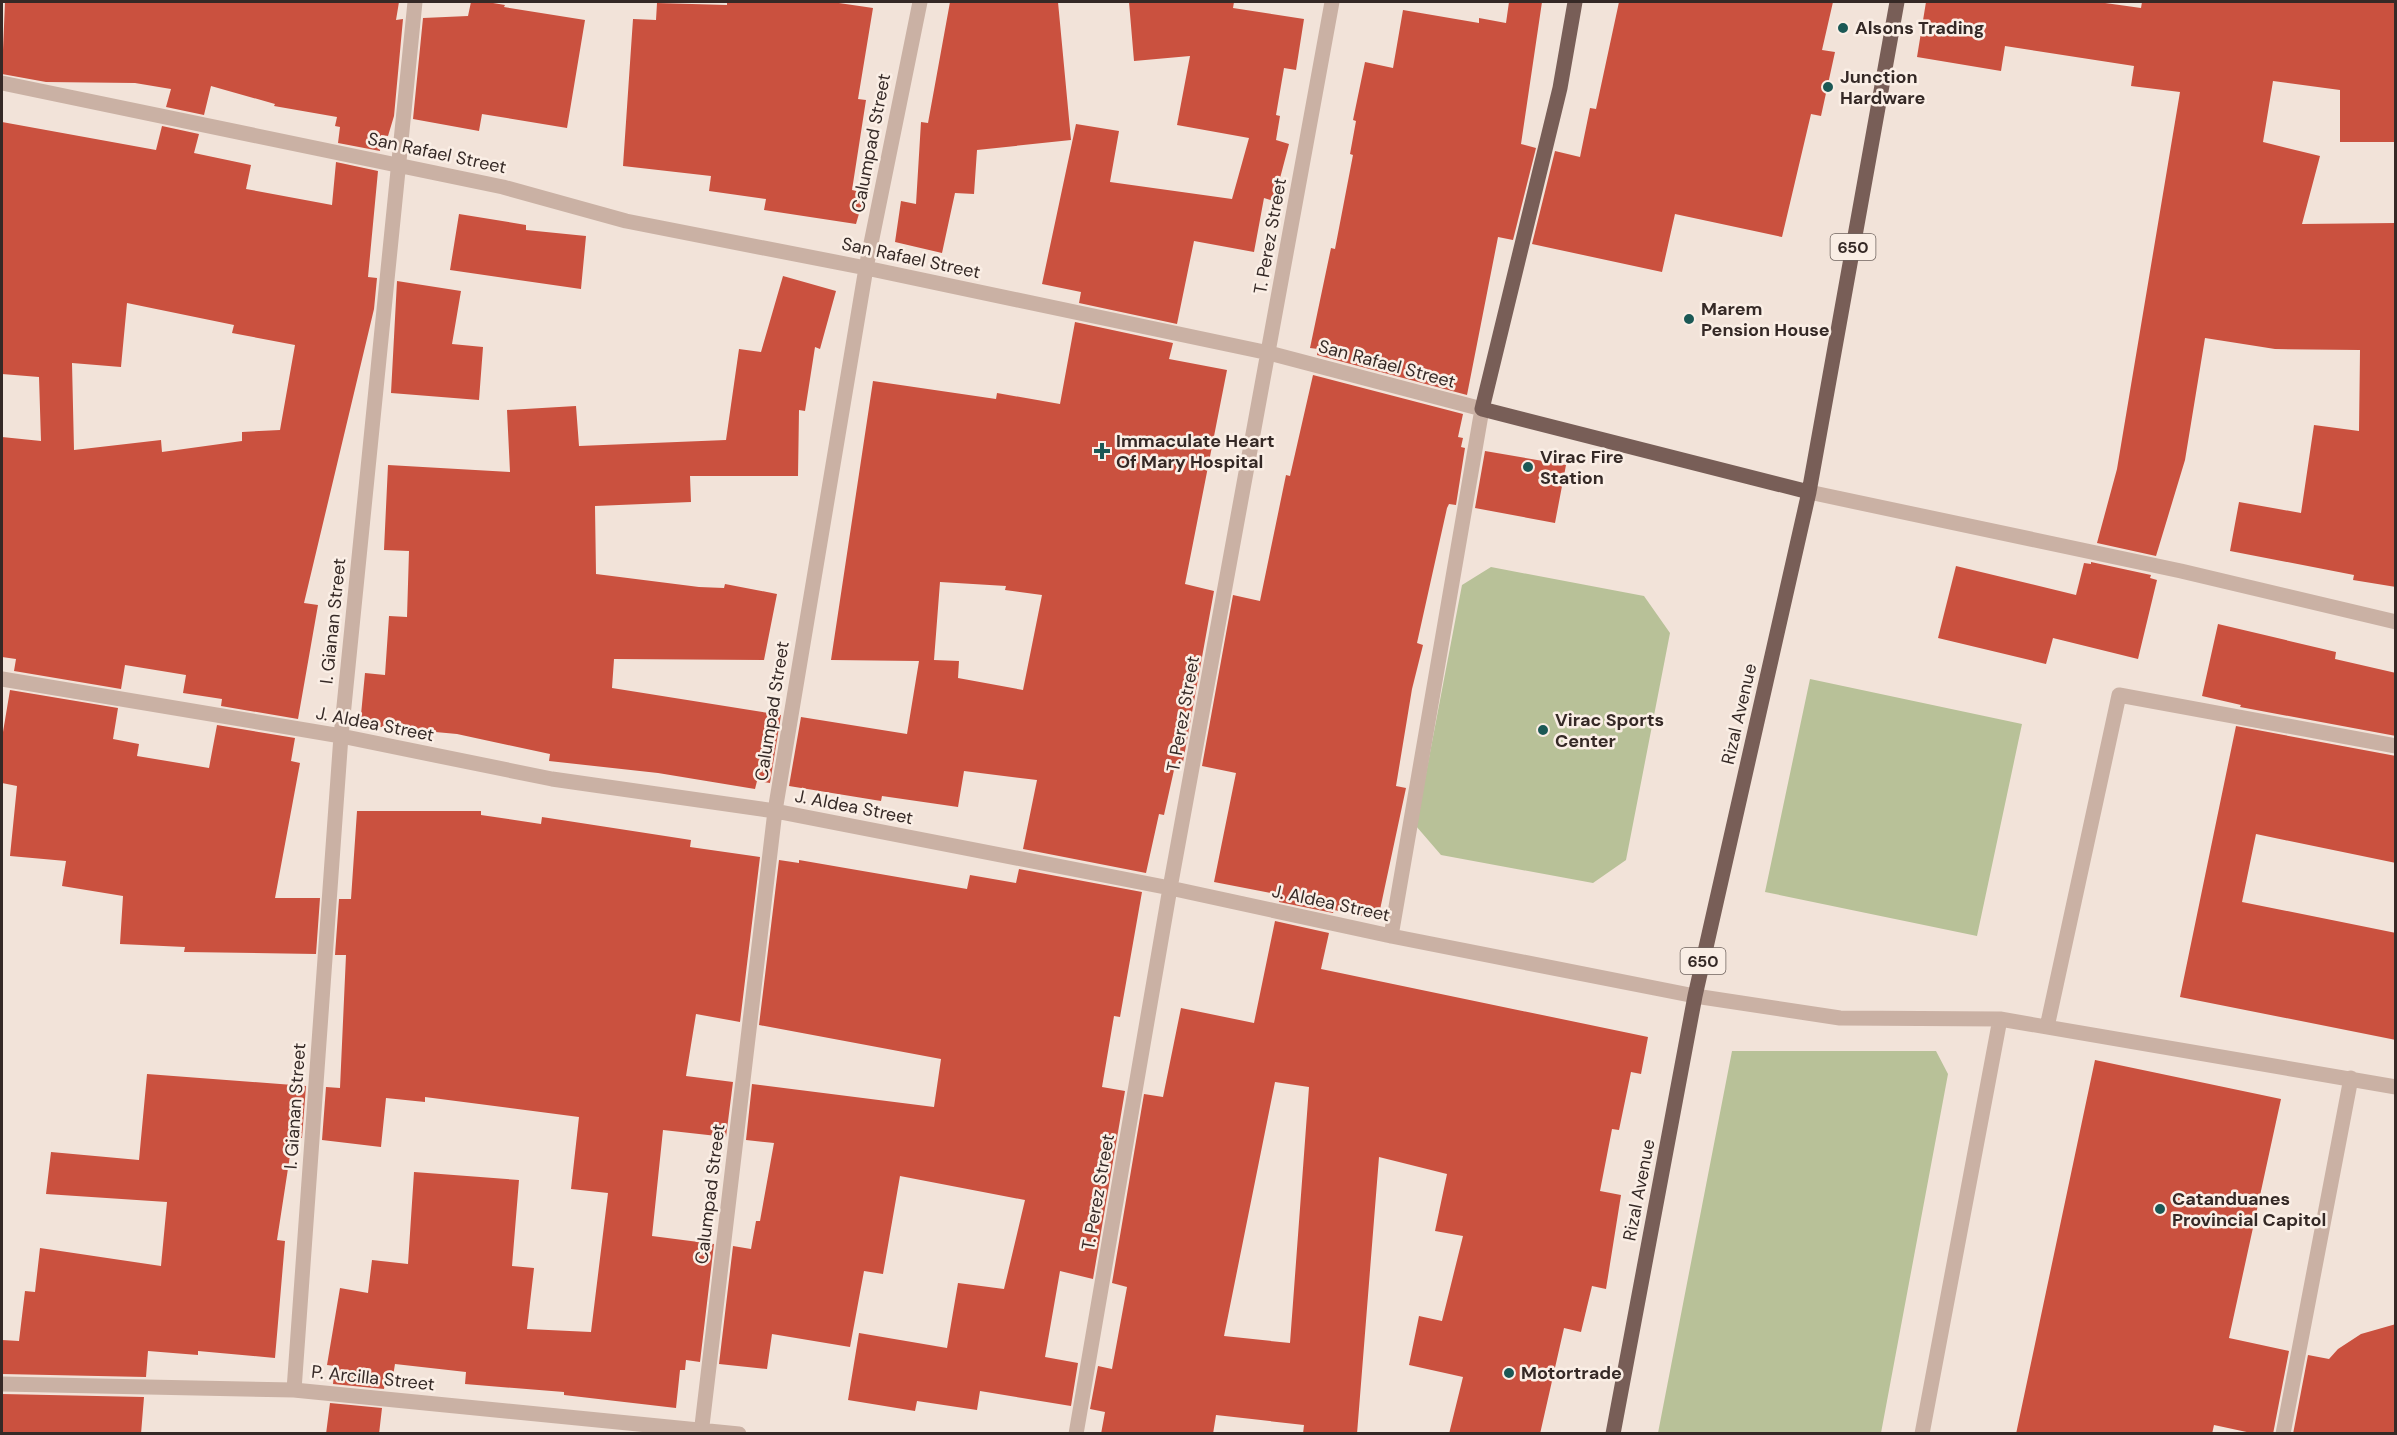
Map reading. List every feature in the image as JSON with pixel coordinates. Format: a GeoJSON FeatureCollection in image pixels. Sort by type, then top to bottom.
{"type":"FeatureCollection","features":[{"type":"Feature","properties":{"kind":"main road"},"geometry":{"type":"LineString","coordinates":[[1482,409],[1560,88],[1575,2]]}},
{"type":"Feature","properties":{"kind":"main road","name":"Rizal Avenue"},"geometry":{"type":"LineString","coordinates":[[1613,1434],[1695,996],[1809,492],[1897,2]]}},
{"type":"Feature","properties":{"kind":"main road","name":"San Rafael Street"},"geometry":{"type":"LineString","coordinates":[[1482,409],[1809,492]]}},
{"type":"Feature","properties":{"kind":"street","name":"I. Gianan Street"},"geometry":{"type":"LineString","coordinates":[[294,1389],[341,736],[415,2]]}},
{"type":"Feature","properties":{"kind":"street","name":"Calumpad Street"},"geometry":{"type":"LineString","coordinates":[[701,1432],[775,812],[866,268],[920,2]]}},
{"type":"Feature","properties":{"kind":"street","name":"T. Perez Street"},"geometry":{"type":"LineString","coordinates":[[1076,1434],[1170,888],[1332,2]]}},
{"type":"Feature","properties":{"kind":"street","name":"San Rafael Street"},"geometry":{"type":"LineString","coordinates":[[2,83],[503,187],[626,221],[866,268],[1269,353],[1482,409]]}},
{"type":"Feature","properties":{"kind":"street"},"geometry":{"type":"LineString","coordinates":[[1391,936],[1482,409]]}},
{"type":"Feature","properties":{"kind":"street"},"geometry":{"type":"LineString","coordinates":[[1809,492],[2181,571],[2396,622]]}},
{"type":"Feature","properties":{"kind":"street","name":"J. Aldea Street"},"geometry":{"type":"LineString","coordinates":[[2,679],[341,736],[552,779],[775,812],[1170,888],[1391,936],[1695,996],[1840,1018],[2000,1019],[2396,1087]]}},
{"type":"Feature","properties":{"kind":"street"},"geometry":{"type":"LineString","coordinates":[[2047,1027],[2119,695],[2396,746]]}},
{"type":"Feature","properties":{"kind":"street"},"geometry":{"type":"LineString","coordinates":[[1922,1434],[2000,1019]]}},
{"type":"Feature","properties":{"kind":"street"},"geometry":{"type":"LineString","coordinates":[[2283,1434],[2350,1078]]}},
{"type":"Feature","properties":{"kind":"street","name":"P. Arcilla Street"},"geometry":{"type":"LineString","coordinates":[[2,1383],[294,1389],[701,1432],[739,1434]]}},
{"type":"Feature","properties":{"kind":"green space","name":"Virac Sports Center"},"geometry":{"type":"Polygon","coordinates":[[[1491,567],[1644,596],[1670,633],[1626,860],[1593,883],[1441,855],[1416,826],[1462,585],[1491,567]]]}},
{"type":"Feature","properties":{"kind":"green space"},"geometry":{"type":"Polygon","coordinates":[[[1810,679],[2022,724],[1977,936],[1765,892],[1810,679]]]}},
{"type":"Feature","properties":{"kind":"green space"},"geometry":{"type":"Polygon","coordinates":[[[1732,1051],[1936,1051],[1948,1074],[1881,1433],[1658,1433],[1732,1051]]]}},
{"type":"Feature","properties":{"kind":"building"},"geometry":{"type":"Polygon","coordinates":[[[5,2],[399,2],[396,20],[403,19],[394,116],[388,136],[381,135],[380,151],[338,143],[340,127],[335,126],[337,117],[274,106],[275,104],[211,86],[204,115],[166,107],[171,89],[135,83],[46,82],[2,74],[5,2]]]}},
{"type":"Feature","properties":{"kind":"building"},"geometry":{"type":"Polygon","coordinates":[[[471,2],[487,2],[505,5],[504,7],[585,20],[567,128],[482,114],[479,131],[413,119],[423,18],[468,16],[471,2]]]}},
{"type":"Feature","properties":{"kind":"building"},"geometry":{"type":"Polygon","coordinates":[[[727,2],[832,2],[873,8],[858,99],[866,100],[852,190],[865,193],[856,224],[764,210],[766,199],[709,191],[711,176],[623,166],[633,19],[656,20],[657,3],[727,5],[727,2]]]}},
{"type":"Feature","properties":{"kind":"building"},"geometry":{"type":"Polygon","coordinates":[[[950,2],[1058,2],[1071,140],[977,150],[974,194],[955,193],[942,253],[895,242],[901,201],[916,204],[921,122],[928,123],[950,2]]]}},
{"type":"Feature","properties":{"kind":"building"},"geometry":{"type":"Polygon","coordinates":[[[1129,2],[1234,2],[1233,8],[1304,19],[1296,70],[1284,68],[1276,115],[1280,116],[1276,140],[1289,144],[1274,201],[1264,198],[1254,252],[1194,241],[1177,324],[1079,303],[1081,292],[1042,284],[1076,124],[1119,131],[1110,182],[1232,199],[1249,138],[1177,125],[1190,56],[1134,61],[1129,2]]]}},
{"type":"Feature","properties":{"kind":"building"},"geometry":{"type":"Polygon","coordinates":[[[1509,2],[1542,2],[1521,144],[1536,148],[1513,240],[1498,237],[1467,395],[1317,355],[1318,349],[1310,348],[1331,248],[1335,249],[1353,155],[1350,154],[1356,121],[1353,120],[1365,62],[1393,68],[1403,10],[1479,23],[1479,18],[1506,23],[1509,2]]]}},
{"type":"Feature","properties":{"kind":"building"},"geometry":{"type":"Polygon","coordinates":[[[1619,2],[1833,2],[1822,50],[1835,52],[1821,116],[1811,114],[1782,237],[1675,214],[1662,272],[1532,244],[1555,151],[1580,157],[1590,108],[1596,109],[1619,2]]]}},
{"type":"Feature","properties":{"kind":"building"},"geometry":{"type":"Polygon","coordinates":[[[1926,2],[2098,2],[2141,8],[2142,2],[2396,2],[2396,142],[2340,142],[2340,90],[2273,81],[2263,142],[2320,156],[2302,224],[2396,223],[2396,587],[2353,580],[2354,575],[2230,551],[2239,502],[2301,513],[2314,425],[2359,431],[2360,350],[2275,349],[2205,338],[2185,460],[2156,556],[2097,543],[2117,469],[2180,92],[2131,86],[2134,66],[2005,46],[2001,71],[1917,57],[1926,2]]]}},
{"type":"Feature","properties":{"kind":"building"},"geometry":{"type":"Polygon","coordinates":[[[2,122],[156,150],[162,126],[199,134],[194,153],[251,165],[246,189],[332,205],[336,162],[378,171],[368,277],[377,278],[374,309],[304,603],[318,605],[298,719],[221,706],[222,699],[183,693],[186,675],[125,665],[121,689],[14,671],[16,659],[2,657],[2,437],[41,441],[39,377],[2,374],[2,122]],[[127,303],[121,367],[72,363],[74,450],[161,440],[162,452],[242,441],[242,432],[280,430],[295,345],[232,333],[234,325],[127,303]]]}},
{"type":"Feature","properties":{"kind":"building"},"geometry":{"type":"Polygon","coordinates":[[[459,214],[526,225],[526,230],[586,236],[581,289],[450,270],[459,214]]]}},
{"type":"Feature","properties":{"kind":"building"},"geometry":{"type":"Polygon","coordinates":[[[783,276],[836,291],[820,349],[815,347],[805,411],[799,410],[798,476],[690,476],[691,502],[595,506],[596,574],[699,587],[724,588],[725,584],[777,594],[764,660],[614,659],[612,688],[781,715],[770,783],[757,781],[755,789],[658,773],[549,761],[550,754],[457,734],[360,725],[365,673],[385,675],[389,616],[407,617],[409,551],[384,550],[388,465],[510,472],[507,410],[576,406],[579,446],[726,440],[739,349],[761,352],[783,276]]]}},
{"type":"Feature","properties":{"kind":"building"},"geometry":{"type":"Polygon","coordinates":[[[397,281],[461,291],[452,344],[483,347],[479,400],[391,393],[397,281]]]}},
{"type":"Feature","properties":{"kind":"building"},"geometry":{"type":"Polygon","coordinates":[[[1075,322],[1173,343],[1169,359],[1227,370],[1185,584],[1214,591],[1183,762],[1176,761],[1164,815],[1159,814],[1146,873],[1023,849],[1037,780],[964,771],[958,807],[882,796],[881,801],[789,786],[801,717],[907,734],[919,661],[831,660],[873,381],[996,399],[997,393],[1060,404],[1075,322]],[[940,582],[934,660],[959,661],[958,678],[1023,690],[1042,595],[1005,590],[1006,586],[940,582]]]}},
{"type":"Feature","properties":{"kind":"building"},"geometry":{"type":"Polygon","coordinates":[[[1313,375],[1463,414],[1458,437],[1463,438],[1461,447],[1465,448],[1456,505],[1449,504],[1447,508],[1417,643],[1423,645],[1412,689],[1396,786],[1406,788],[1378,919],[1279,902],[1281,895],[1214,882],[1236,773],[1202,766],[1233,595],[1260,601],[1286,475],[1290,476],[1313,375]]]}},
{"type":"Feature","properties":{"kind":"building"},"geometry":{"type":"Polygon","coordinates":[[[1485,451],[1566,465],[1555,523],[1475,508],[1485,451]]]}},
{"type":"Feature","properties":{"kind":"building"},"geometry":{"type":"Polygon","coordinates":[[[2091,562],[2151,575],[2150,578],[2157,580],[2138,659],[2053,638],[2046,664],[1938,638],[1956,566],[2076,595],[2084,563],[2091,564],[2091,562]]]}},
{"type":"Feature","properties":{"kind":"building"},"geometry":{"type":"Polygon","coordinates":[[[2218,624],[2336,652],[2335,659],[2396,673],[2396,736],[2240,707],[2241,705],[2202,696],[2218,624]]]}},
{"type":"Feature","properties":{"kind":"building"},"geometry":{"type":"Polygon","coordinates":[[[10,690],[118,708],[113,739],[139,744],[137,756],[209,768],[217,725],[295,738],[291,761],[300,763],[275,898],[320,898],[316,954],[184,952],[185,947],[120,944],[123,896],[62,886],[66,861],[10,856],[17,786],[2,783],[2,738],[10,690]]]}},
{"type":"Feature","properties":{"kind":"building"},"geometry":{"type":"Polygon","coordinates":[[[2236,726],[2396,756],[2396,863],[2256,834],[2242,902],[2396,933],[2396,1040],[2180,997],[2236,726]]]}},
{"type":"Feature","properties":{"kind":"building"},"geometry":{"type":"Polygon","coordinates":[[[357,811],[481,811],[481,815],[541,824],[542,817],[691,840],[690,847],[760,857],[740,1022],[696,1014],[686,1076],[733,1082],[726,1137],[663,1130],[652,1236],[714,1244],[700,1362],[686,1360],[685,1370],[680,1370],[676,1408],[564,1395],[564,1392],[465,1384],[466,1372],[395,1364],[393,1376],[386,1374],[384,1389],[333,1384],[335,1366],[327,1365],[340,1288],[368,1293],[372,1260],[408,1264],[414,1172],[519,1180],[512,1266],[534,1268],[527,1329],[591,1332],[608,1193],[571,1189],[579,1117],[425,1097],[425,1102],[386,1098],[381,1147],[322,1140],[326,1087],[340,1088],[346,955],[335,955],[339,899],[351,899],[357,811]]]}},
{"type":"Feature","properties":{"kind":"building"},"geometry":{"type":"Polygon","coordinates":[[[779,860],[799,863],[799,860],[967,889],[970,875],[1016,883],[1019,869],[1142,892],[1120,1017],[1114,1016],[1102,1087],[1125,1091],[1093,1279],[1060,1271],[1045,1357],[1078,1363],[1071,1406],[980,1391],[977,1410],[917,1401],[915,1411],[848,1400],[859,1333],[947,1348],[958,1283],[1004,1289],[1025,1200],[900,1176],[883,1274],[864,1271],[850,1347],[772,1334],[767,1369],[719,1364],[733,1246],[751,1249],[756,1221],[760,1221],[774,1143],[746,1140],[752,1084],[934,1107],[941,1059],[759,1025],[779,860]]]}},
{"type":"Feature","properties":{"kind":"building"},"geometry":{"type":"Polygon","coordinates":[[[1275,921],[1329,933],[1321,969],[1648,1037],[1641,1074],[1631,1072],[1619,1130],[1612,1129],[1600,1191],[1621,1195],[1606,1289],[1592,1286],[1581,1332],[1564,1328],[1540,1434],[1449,1434],[1463,1377],[1409,1365],[1419,1316],[1442,1321],[1463,1236],[1435,1231],[1447,1174],[1379,1157],[1357,1434],[1303,1434],[1304,1425],[1216,1415],[1213,1434],[1101,1434],[1105,1412],[1090,1409],[1098,1366],[1112,1369],[1127,1287],[1112,1283],[1144,1094],[1163,1097],[1181,1008],[1254,1023],[1275,921]],[[1275,1082],[1224,1336],[1290,1343],[1309,1087],[1275,1082]]]}},
{"type":"Feature","properties":{"kind":"building","name":"Catanduanes Provincial Capitol"},"geometry":{"type":"Polygon","coordinates":[[[2095,1060],[2281,1099],[2229,1338],[2289,1351],[2273,1434],[2256,1434],[2214,1425],[2212,1434],[2016,1434],[2095,1060]]]}},
{"type":"Feature","properties":{"kind":"building"},"geometry":{"type":"Polygon","coordinates":[[[147,1074],[306,1086],[302,1138],[293,1136],[277,1240],[285,1241],[275,1358],[198,1351],[198,1355],[148,1351],[146,1377],[2,1374],[2,1340],[19,1341],[25,1291],[35,1292],[40,1248],[161,1266],[167,1202],[46,1194],[51,1152],[139,1160],[147,1074]]]}},
{"type":"Feature","properties":{"kind":"building"},"geometry":{"type":"Polygon","coordinates":[[[2396,1324],[2396,1434],[2293,1434],[2308,1355],[2329,1359],[2338,1349],[2361,1334],[2396,1324]]]}},
{"type":"Feature","properties":{"kind":"building"},"geometry":{"type":"Polygon","coordinates":[[[2,1394],[144,1397],[141,1434],[2,1434],[2,1394]]]}},
{"type":"Feature","properties":{"kind":"building"},"geometry":{"type":"Polygon","coordinates":[[[330,1403],[382,1408],[379,1434],[326,1434],[330,1403]]]}},
{"type":"Feature","properties":{"kind":"place","name":"Alsons Trading"},"geometry":{"type":"Point","coordinates":[1843,28]}},
{"type":"Feature","properties":{"kind":"place","name":"Junction Hardware"},"geometry":{"type":"Point","coordinates":[1828,87]}},
{"type":"Feature","properties":{"kind":"place","name":"Marem Pension House"},"geometry":{"type":"Point","coordinates":[1689,319]}},
{"type":"Feature","properties":{"kind":"place","name":"Immaculate Heart Of Mary Hospital"},"geometry":{"type":"Point","coordinates":[1102,451]}},
{"type":"Feature","properties":{"kind":"place","name":"Virac Fire Station"},"geometry":{"type":"Point","coordinates":[1528,467]}},
{"type":"Feature","properties":{"kind":"place","name":"Virac Sports Center"},"geometry":{"type":"Point","coordinates":[1543,730]}},
{"type":"Feature","properties":{"kind":"place","name":"Catanduanes Provincial Capitol"},"geometry":{"type":"Point","coordinates":[2160,1209]}},
{"type":"Feature","properties":{"kind":"place","name":"Motortrade"},"geometry":{"type":"Point","coordinates":[1509,1373]}}]}
